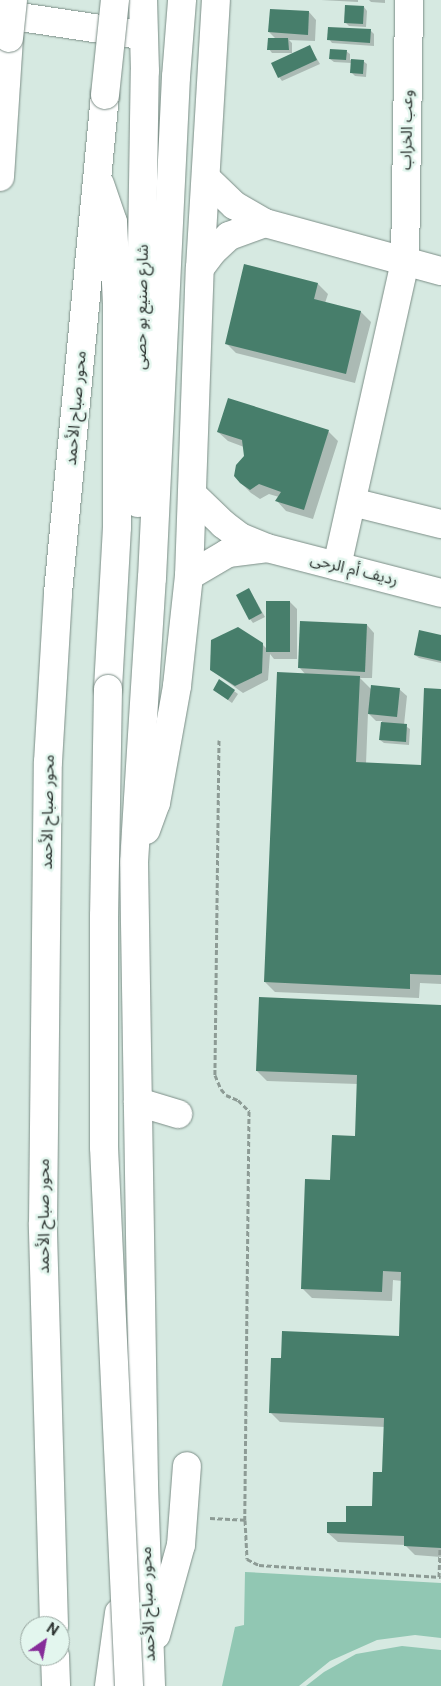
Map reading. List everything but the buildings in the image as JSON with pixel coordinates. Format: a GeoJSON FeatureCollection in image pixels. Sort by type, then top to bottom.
{"type":"FeatureCollection","features":[{"type":"Feature","properties":{"kind":"main road"},"geometry":{"type":"LineString","coordinates":[[0,177],[3,64],[13,0]]}},
{"type":"Feature","properties":{"kind":"main road","name":"محور صباح الأحمد"},"geometry":{"type":"LineString","coordinates":[[54,1616],[43,1223],[48,762],[58,593],[97,176],[116,0]]}},
{"type":"Feature","properties":{"kind":"main road","name":"شارع صنيع بو حصى"},"geometry":{"type":"LineString","coordinates":[[143,0],[145,71],[137,487],[140,534],[152,578]]}},
{"type":"Feature","properties":{"kind":"main road","name":"محور صباح الأحمد"},"geometry":{"type":"LineString","coordinates":[[134,862],[156,804],[176,686],[189,576],[200,268],[216,0]]}},
{"type":"Feature","properties":{"kind":"main road","name":"وعب الخراب"},"geometry":{"type":"LineString","coordinates":[[337,566],[405,260],[409,0]]}},
{"type":"Feature","properties":{"kind":"main road"},"geometry":{"type":"LineString","coordinates":[[0,14],[143,35],[163,34],[182,12]]}},
{"type":"Feature","properties":{"kind":"main road","name":"محور صباح الأحمد"},"geometry":{"type":"LineString","coordinates":[[151,1686],[144,1484],[134,862],[152,578],[176,77],[182,12]]}},
{"type":"Feature","properties":{"kind":"main road"},"geometry":{"type":"LineString","coordinates":[[97,176],[113,222],[117,304],[117,528],[108,689],[104,916],[104,1148],[129,1686]]}},
{"type":"Feature","properties":{"kind":"main road"},"geometry":{"type":"LineString","coordinates":[[206,178],[234,205],[265,223],[441,271]]}},
{"type":"Feature","properties":{"kind":"main road"},"geometry":{"type":"LineString","coordinates":[[200,268],[213,251],[229,236],[265,223]]}},
{"type":"Feature","properties":{"kind":"main road","name":"رديف أم الرحى"},"geometry":{"type":"LineString","coordinates":[[193,495],[211,515],[234,533],[267,548],[441,593]]}},
{"type":"Feature","properties":{"kind":"main road"},"geometry":{"type":"LineString","coordinates":[[352,502],[441,524]]}},
{"type":"Feature","properties":{"kind":"main road","name":"رديف أم الرحى"},"geometry":{"type":"LineString","coordinates":[[189,576],[228,553],[267,548]]}},
{"type":"Feature","properties":{"kind":"main road"},"geometry":{"type":"LineString","coordinates":[[138,1102],[178,1114]]}},
{"type":"Feature","properties":{"kind":"main road"},"geometry":{"type":"LineString","coordinates":[[149,1658],[181,1545],[187,1466]]}},
{"type":"Feature","properties":{"kind":"main road"},"geometry":{"type":"LineString","coordinates":[[109,1686],[131,1522],[136,1501],[144,1484]]}},
{"type":"Feature","properties":{"kind":"main road"},"geometry":{"type":"LineString","coordinates":[[145,1527],[181,1545]]}},
{"type":"Feature","properties":{"kind":"main road"},"geometry":{"type":"LineString","coordinates":[[55,1666],[56,1686]]}},
{"type":"Feature","properties":{"kind":"path"},"geometry":{"type":"LineString","coordinates":[[219,740],[215,1075],[226,1095],[238,1100],[249,1111],[245,1520],[247,1559],[259,1565],[440,1577],[440,1548]]}},
{"type":"Feature","properties":{"kind":"path"},"geometry":{"type":"LineString","coordinates":[[183,1518],[245,1520]]}},
{"type":"Feature","properties":{"kind":"green space"},"geometry":{"type":"Polygon","coordinates":[[[245,1572],[441,1583],[441,1638],[415,1635],[377,1640],[330,1661],[299,1686],[222,1686],[235,1627],[244,1625],[245,1572]]]}},
{"type":"Feature","properties":{"kind":"green space"},"geometry":{"type":"Polygon","coordinates":[[[402,1646],[441,1650],[441,1686],[306,1686],[324,1672],[356,1654],[402,1646]]]}}]}
